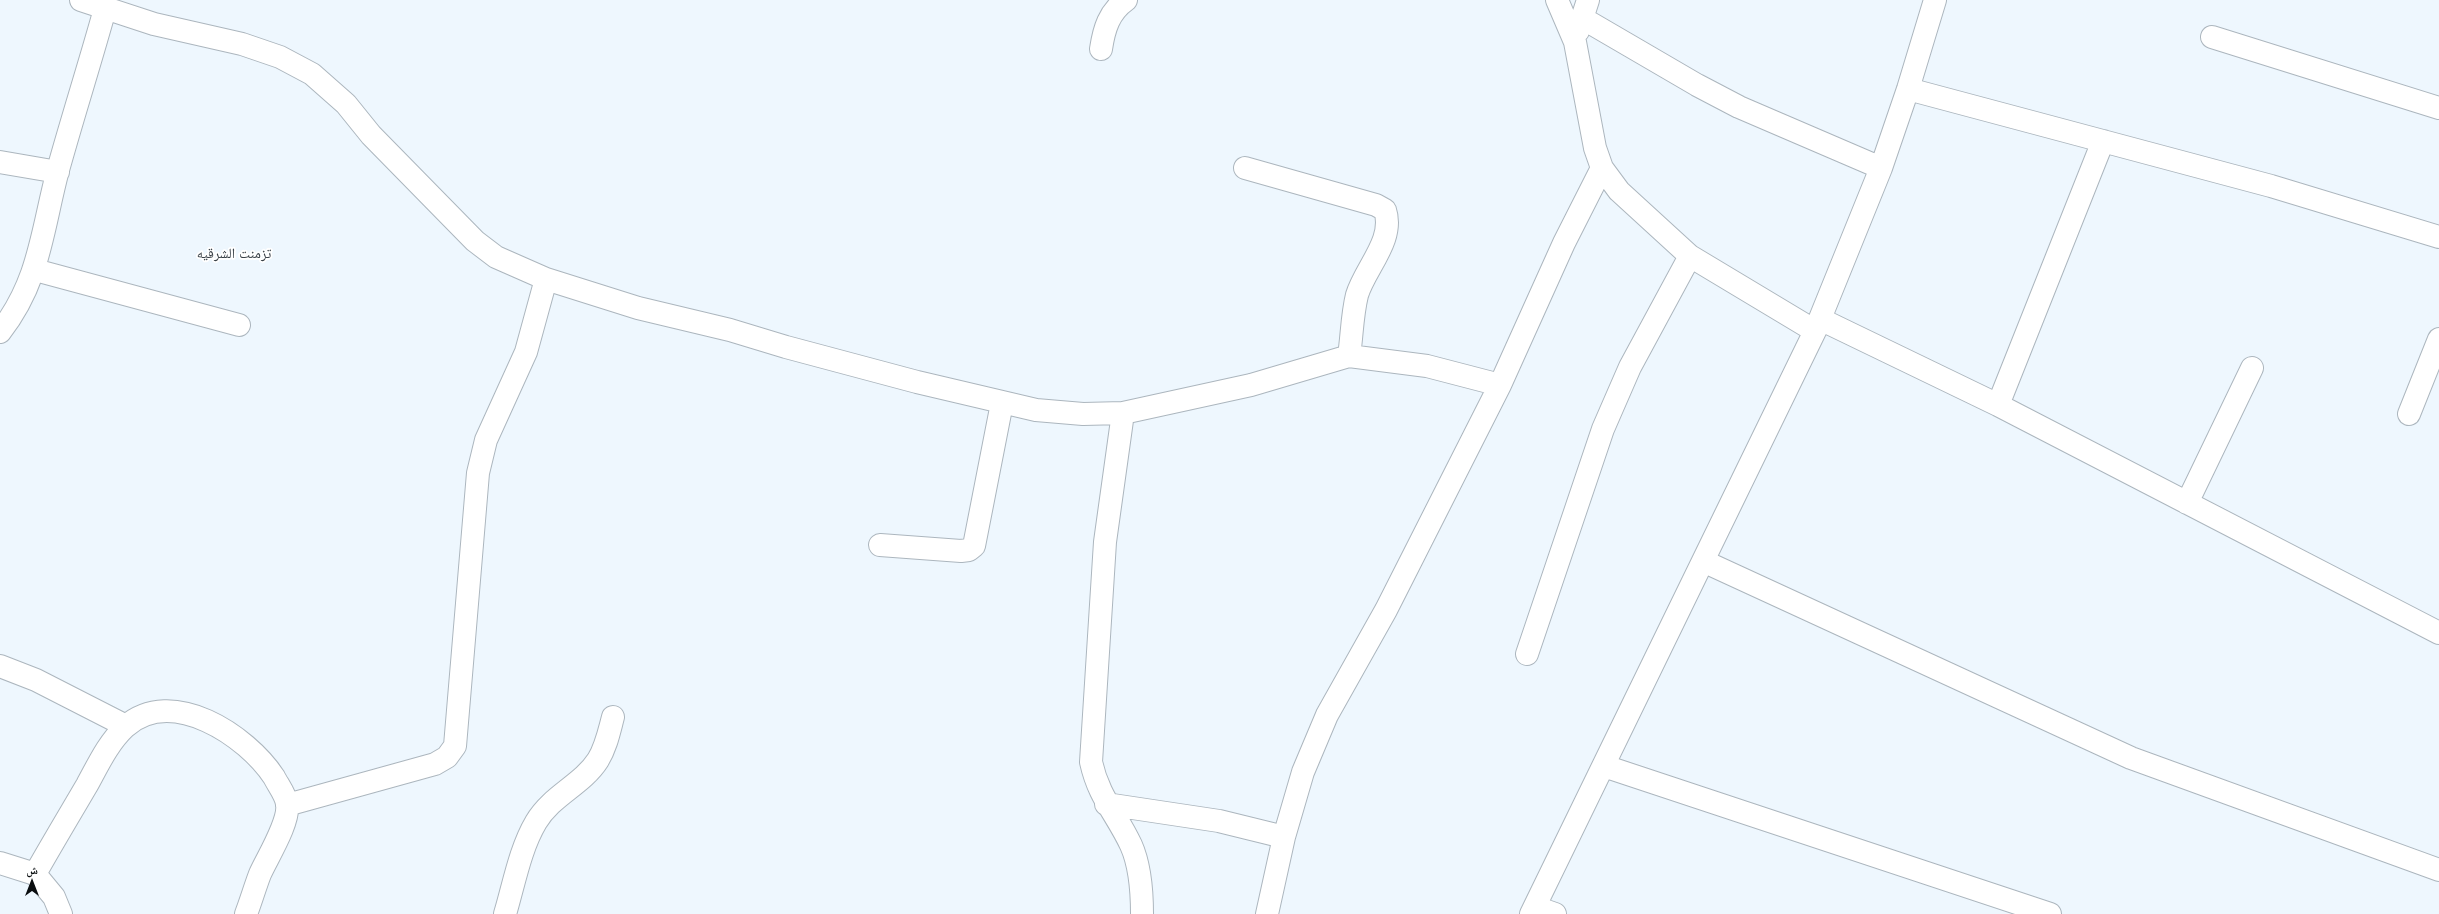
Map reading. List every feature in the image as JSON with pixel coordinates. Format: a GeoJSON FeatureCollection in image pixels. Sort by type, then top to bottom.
{"type":"FeatureCollection","features":[{"type":"Feature","properties":{"kind":"street"},"geometry":{"type":"LineString","coordinates":[[81,0],[154,24],[242,44],[280,56],[312,74],[346,104],[371,135],[475,241],[496,257],[546,279],[638,308],[1002,403],[1036,410],[1083,414],[1123,413],[1251,385],[1349,356],[1427,366],[1500,384]]}},
{"type":"Feature","properties":{"kind":"street"},"geometry":{"type":"LineString","coordinates":[[1101,49],[1103,31],[1110,17],[1126,0]]}},
{"type":"Feature","properties":{"kind":"street"},"geometry":{"type":"LineString","coordinates":[[1557,0],[1575,42],[1595,148],[1602,168],[1619,191],[1690,256],[1818,325],[1998,405],[2439,633]]}},
{"type":"Feature","properties":{"kind":"street"},"geometry":{"type":"LineString","coordinates":[[1540,912],[1604,766],[1818,325],[1881,168],[1908,89],[1935,0]]}},
{"type":"Feature","properties":{"kind":"street"},"geometry":{"type":"LineString","coordinates":[[0,332],[12,317],[35,270],[58,172],[105,9]]}},
{"type":"Feature","properties":{"kind":"street"},"geometry":{"type":"LineString","coordinates":[[1575,42],[1585,9],[1697,86],[1739,107],[1881,168]]}},
{"type":"Feature","properties":{"kind":"street"},"geometry":{"type":"LineString","coordinates":[[2212,38],[2439,108]]}},
{"type":"Feature","properties":{"kind":"street"},"geometry":{"type":"LineString","coordinates":[[1908,89],[2271,186],[2439,237]]}},
{"type":"Feature","properties":{"kind":"street"},"geometry":{"type":"LineString","coordinates":[[1998,405],[2102,141]]}},
{"type":"Feature","properties":{"kind":"street"},"geometry":{"type":"LineString","coordinates":[[0,162],[58,172]]}},
{"type":"Feature","properties":{"kind":"street"},"geometry":{"type":"LineString","coordinates":[[1245,168],[1376,205],[1385,210],[1388,219],[1386,231],[1363,277],[1357,296],[1349,356]]}},
{"type":"Feature","properties":{"kind":"street"},"geometry":{"type":"LineString","coordinates":[[1267,914],[1284,837],[1303,772],[1327,715],[1386,610],[1500,384],[1564,243],[1602,168]]}},
{"type":"Feature","properties":{"kind":"street"},"geometry":{"type":"LineString","coordinates":[[1527,654],[1603,429],[1630,367],[1690,256]]}},
{"type":"Feature","properties":{"kind":"street"},"geometry":{"type":"LineString","coordinates":[[35,270],[239,325]]}},
{"type":"Feature","properties":{"kind":"street"},"geometry":{"type":"LineString","coordinates":[[287,805],[434,764],[447,757],[455,746],[478,473],[486,440],[526,352],[546,279]]}},
{"type":"Feature","properties":{"kind":"street"},"geometry":{"type":"LineString","coordinates":[[2409,414],[2439,339]]}},
{"type":"Feature","properties":{"kind":"street"},"geometry":{"type":"LineString","coordinates":[[2187,503],[2252,368]]}},
{"type":"Feature","properties":{"kind":"street"},"geometry":{"type":"LineString","coordinates":[[880,545],[961,552],[969,550],[974,546],[1002,403]]}},
{"type":"Feature","properties":{"kind":"street"},"geometry":{"type":"LineString","coordinates":[[1123,413],[1105,542],[1091,762],[1095,780],[1106,804],[1131,845],[1138,867],[1142,914]]}},
{"type":"Feature","properties":{"kind":"street"},"geometry":{"type":"LineString","coordinates":[[1703,561],[2131,758],[2439,870]]}},
{"type":"Feature","properties":{"kind":"street"},"geometry":{"type":"LineString","coordinates":[[0,666],[36,680],[126,726]]}},
{"type":"Feature","properties":{"kind":"street"},"geometry":{"type":"LineString","coordinates":[[35,874],[109,746],[126,726],[152,713],[173,712],[201,718],[222,728],[265,764],[280,787],[287,805],[276,844],[260,874],[246,914]]}},
{"type":"Feature","properties":{"kind":"street"},"geometry":{"type":"LineString","coordinates":[[505,914],[527,841],[536,822],[551,801],[577,782],[597,761],[606,745],[613,717]]}},
{"type":"Feature","properties":{"kind":"street"},"geometry":{"type":"LineString","coordinates":[[1604,766],[2050,914]]}},
{"type":"Feature","properties":{"kind":"street"},"geometry":{"type":"LineString","coordinates":[[1106,804],[1191,816],[1284,837]]}},
{"type":"Feature","properties":{"kind":"street"},"geometry":{"type":"LineString","coordinates":[[0,863],[35,874],[54,897],[61,914]]}},
{"type":"Feature","properties":{"kind":"district","name":"تزمنت الشرقيه"},"geometry":{"type":"Point","coordinates":[234,254]}}]}
